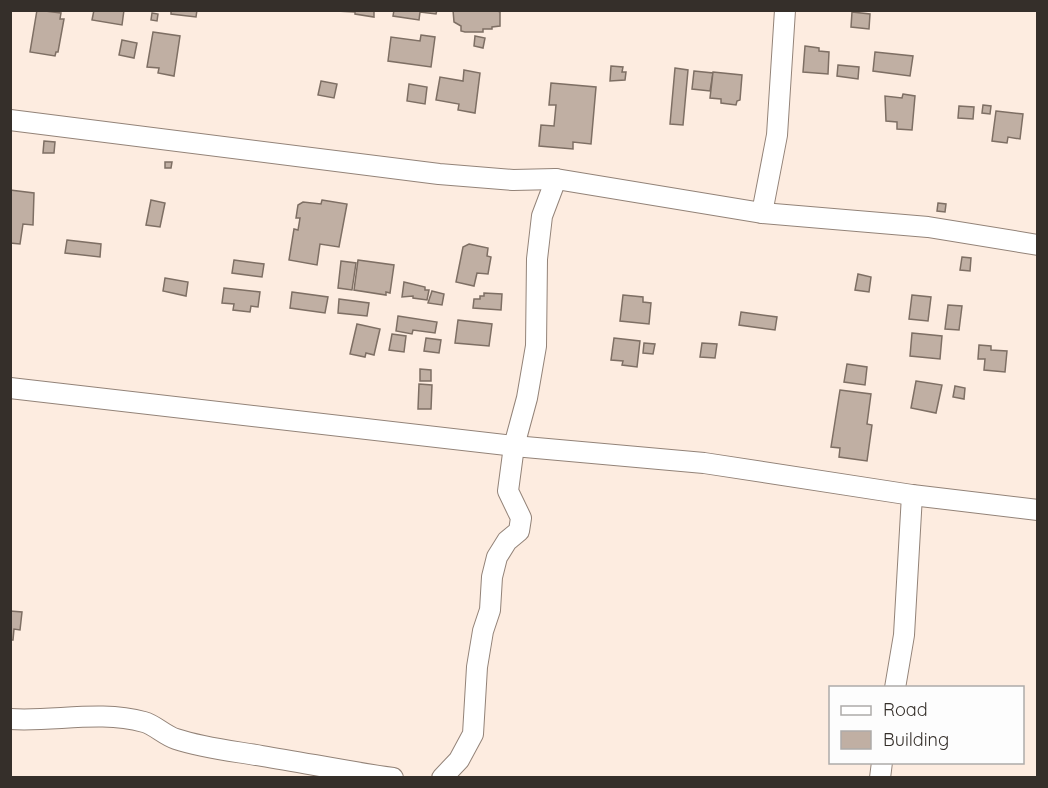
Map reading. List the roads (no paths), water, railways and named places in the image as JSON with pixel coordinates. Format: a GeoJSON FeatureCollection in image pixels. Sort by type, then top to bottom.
{"type":"FeatureCollection","features":[{"type":"Feature","properties":{"kind":"street"},"geometry":{"type":"LineString","coordinates":[[762,213],[777,135],[785,10]]}},
{"type":"Feature","properties":{"kind":"street"},"geometry":{"type":"LineString","coordinates":[[10,120],[439,174],[513,180],[556,179],[762,213],[928,227],[1038,245]]}},
{"type":"Feature","properties":{"kind":"street"},"geometry":{"type":"LineString","coordinates":[[442,777],[459,760],[473,734],[477,666],[483,631],[490,610],[492,577],[497,557],[507,541],[519,531],[521,518],[508,491],[514,446],[527,398],[536,346],[537,259],[542,216],[556,179]]}},
{"type":"Feature","properties":{"kind":"street"},"geometry":{"type":"LineString","coordinates":[[10,388],[514,446],[704,464],[912,495],[1038,510]]}},
{"type":"Feature","properties":{"kind":"street"},"geometry":{"type":"LineString","coordinates":[[895,686],[904,636],[912,495]]}},
{"type":"Feature","properties":{"kind":"street"},"geometry":{"type":"LineString","coordinates":[[10,719],[37,721],[72,717],[117,718],[145,722],[174,739],[360,774],[393,777]]}}]}
